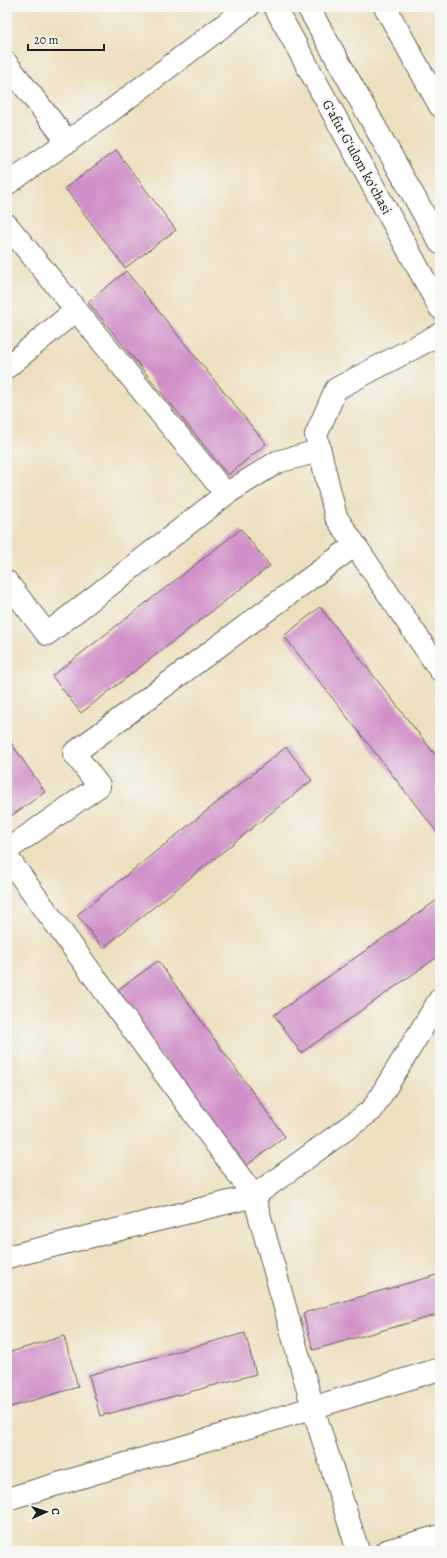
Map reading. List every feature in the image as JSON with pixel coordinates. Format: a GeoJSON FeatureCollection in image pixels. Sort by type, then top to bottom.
{"type":"FeatureCollection","features":[{"type":"Feature","properties":{"kind":"main road"},"geometry":{"type":"LineString","coordinates":[[7,184],[68,142],[248,7]]}},
{"type":"Feature","properties":{"kind":"main road","name":"Gʻafur Gʻulom koʻchasi"},"geometry":{"type":"LineString","coordinates":[[275,7],[440,308]]}},
{"type":"Feature","properties":{"kind":"main road"},"geometry":{"type":"LineString","coordinates":[[308,7],[440,243]]}},
{"type":"Feature","properties":{"kind":"main road"},"geometry":{"type":"LineString","coordinates":[[385,7],[440,106]]}},
{"type":"Feature","properties":{"kind":"main road"},"geometry":{"type":"LineString","coordinates":[[7,64],[68,142]]}},
{"type":"Feature","properties":{"kind":"main road"},"geometry":{"type":"LineString","coordinates":[[7,225],[226,494]]}},
{"type":"Feature","properties":{"kind":"main road"},"geometry":{"type":"LineString","coordinates":[[7,367],[76,310]]}},
{"type":"Feature","properties":{"kind":"main road"},"geometry":{"type":"LineString","coordinates":[[440,334],[336,389],[316,435],[336,518],[440,670]]}},
{"type":"Feature","properties":{"kind":"main road"},"geometry":{"type":"LineString","coordinates":[[7,582],[47,634],[226,494],[277,462],[319,451]]}},
{"type":"Feature","properties":{"kind":"main road"},"geometry":{"type":"LineString","coordinates":[[7,850],[99,786],[74,753],[355,545]]}},
{"type":"Feature","properties":{"kind":"main road"},"geometry":{"type":"LineString","coordinates":[[7,857],[254,1196],[313,1408],[358,1551]]}},
{"type":"Feature","properties":{"kind":"main road"},"geometry":{"type":"LineString","coordinates":[[7,1257],[254,1196],[372,1110],[440,998]]}},
{"type":"Feature","properties":{"kind":"main road"},"geometry":{"type":"LineString","coordinates":[[7,1499],[440,1369]]}},
{"type":"Feature","properties":{"kind":"main road"},"geometry":{"type":"LineString","coordinates":[[386,1551],[440,1536]]}},
{"type":"Feature","properties":{"kind":"building"},"geometry":{"type":"Polygon","coordinates":[[[116,150],[176,230],[125,268],[65,188],[116,150]]]}},
{"type":"Feature","properties":{"kind":"building"},"geometry":{"type":"Polygon","coordinates":[[[126,271],[266,444],[228,475],[88,302],[126,271]]]}},
{"type":"Feature","properties":{"kind":"building"},"geometry":{"type":"Polygon","coordinates":[[[241,529],[270,566],[81,713],[52,676],[241,529]]]}},
{"type":"Feature","properties":{"kind":"building"},"geometry":{"type":"Polygon","coordinates":[[[320,607],[440,761],[440,836],[284,636],[320,607]]]}},
{"type":"Feature","properties":{"kind":"building"},"geometry":{"type":"Polygon","coordinates":[[[7,737],[45,792],[7,819],[7,737]]]}},
{"type":"Feature","properties":{"kind":"building"},"geometry":{"type":"Polygon","coordinates":[[[286,747],[312,780],[103,948],[77,915],[286,747]]]}},
{"type":"Feature","properties":{"kind":"building"},"geometry":{"type":"Polygon","coordinates":[[[440,898],[440,955],[301,1053],[274,1015],[440,898]]]}},
{"type":"Feature","properties":{"kind":"building"},"geometry":{"type":"Polygon","coordinates":[[[158,961],[285,1137],[243,1168],[115,992],[158,961]]]}},
{"type":"Feature","properties":{"kind":"building"},"geometry":{"type":"Polygon","coordinates":[[[440,1274],[440,1314],[313,1350],[303,1313],[440,1274]]]}},
{"type":"Feature","properties":{"kind":"building"},"geometry":{"type":"Polygon","coordinates":[[[245,1333],[256,1374],[100,1416],[89,1375],[245,1333]]]}},
{"type":"Feature","properties":{"kind":"building"},"geometry":{"type":"Polygon","coordinates":[[[64,1336],[78,1387],[7,1408],[7,1353],[64,1336]]]}}]}
